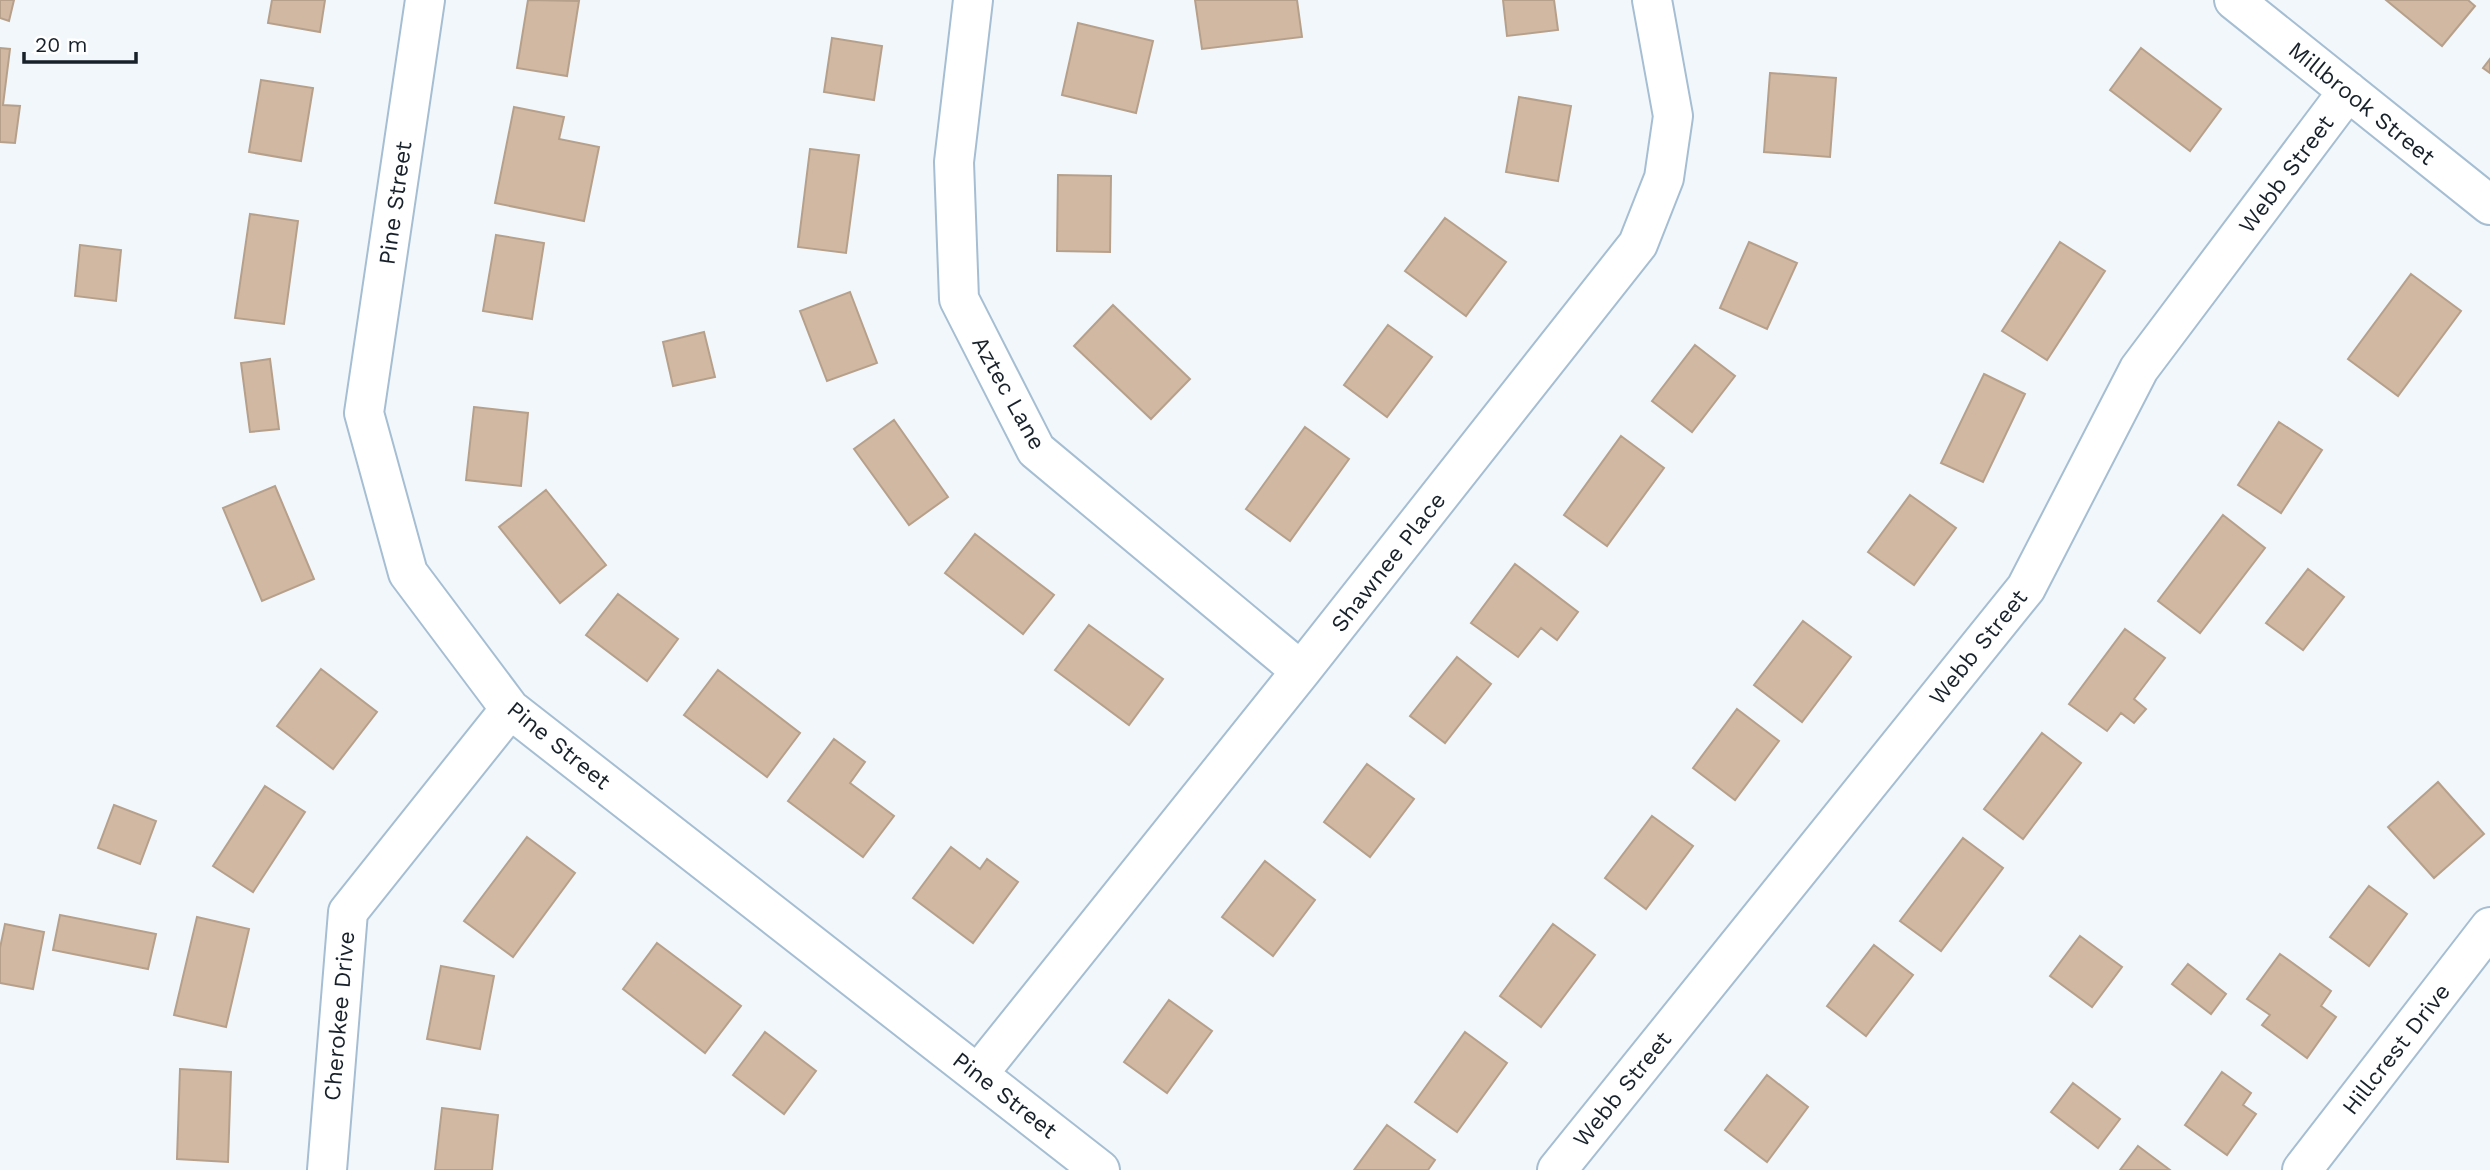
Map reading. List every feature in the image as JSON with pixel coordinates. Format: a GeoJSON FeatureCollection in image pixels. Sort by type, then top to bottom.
{"type":"FeatureCollection","features":[{"type":"Feature","properties":{"kind":"street","name":"Pine Street"},"geometry":{"type":"LineString","coordinates":[[425,0],[364,413],[408,572],[510,709],[1100,1170]]}},
{"type":"Feature","properties":{"kind":"street","name":"Aztec Lane"},"geometry":{"type":"LineString","coordinates":[[973,0],[954,162],[959,299],[1036,450],[1301,671]]}},
{"type":"Feature","properties":{"kind":"street","name":"Shawnee Place"},"geometry":{"type":"LineString","coordinates":[[978,1074],[1301,671],[1638,243],[1664,178],[1673,116],[1652,0]]}},
{"type":"Feature","properties":{"kind":"street","name":"Millbrook Street"},"geometry":{"type":"LineString","coordinates":[[2234,0],[2490,205]]}},
{"type":"Feature","properties":{"kind":"street","name":"Webb Street"},"geometry":{"type":"LineString","coordinates":[[1557,1170],[2026,588],[2139,369],[2348,91]]}},
{"type":"Feature","properties":{"kind":"street","name":"Cherokee Drive"},"geometry":{"type":"LineString","coordinates":[[327,1170],[348,912],[510,709]]}},
{"type":"Feature","properties":{"kind":"street","name":"Hillcrest Drive"},"geometry":{"type":"LineString","coordinates":[[2302,1170],[2490,928]]}},
{"type":"Feature","properties":{"kind":"building"},"geometry":{"type":"Polygon","coordinates":[[[0,0],[14,0],[9,21],[0,18],[0,0]]]}},
{"type":"Feature","properties":{"kind":"building"},"geometry":{"type":"Polygon","coordinates":[[[272,0],[325,0],[320,32],[268,23],[272,0]]]}},
{"type":"Feature","properties":{"kind":"building"},"geometry":{"type":"Polygon","coordinates":[[[528,0],[579,1],[567,76],[517,68],[528,0]]]}},
{"type":"Feature","properties":{"kind":"building"},"geometry":{"type":"Polygon","coordinates":[[[1195,0],[1297,0],[1302,37],[1202,49],[1195,0]]]}},
{"type":"Feature","properties":{"kind":"building"},"geometry":{"type":"Polygon","coordinates":[[[1503,0],[1554,0],[1558,30],[1507,36],[1503,0]]]}},
{"type":"Feature","properties":{"kind":"building"},"geometry":{"type":"Polygon","coordinates":[[[2386,0],[2468,0],[2475,6],[2442,46],[2386,0]]]}},
{"type":"Feature","properties":{"kind":"building"},"geometry":{"type":"Polygon","coordinates":[[[1078,23],[1153,41],[1136,113],[1062,95],[1078,23]]]}},
{"type":"Feature","properties":{"kind":"building"},"geometry":{"type":"Polygon","coordinates":[[[832,38],[882,46],[874,100],[824,92],[832,38]]]}},
{"type":"Feature","properties":{"kind":"building"},"geometry":{"type":"Polygon","coordinates":[[[0,48],[10,49],[3,105],[20,106],[15,143],[0,142],[0,48]]]}},
{"type":"Feature","properties":{"kind":"building"},"geometry":{"type":"Polygon","coordinates":[[[2141,48],[2221,109],[2190,151],[2110,90],[2141,48]]]}},
{"type":"Feature","properties":{"kind":"building"},"geometry":{"type":"Polygon","coordinates":[[[2490,59],[2490,73],[2483,68],[2490,59]]]}},
{"type":"Feature","properties":{"kind":"building"},"geometry":{"type":"Polygon","coordinates":[[[1770,73],[1836,78],[1830,157],[1764,152],[1770,73]]]}},
{"type":"Feature","properties":{"kind":"building"},"geometry":{"type":"Polygon","coordinates":[[[261,80],[313,88],[301,161],[249,152],[261,80]]]}},
{"type":"Feature","properties":{"kind":"building"},"geometry":{"type":"Polygon","coordinates":[[[1519,97],[1571,106],[1558,181],[1506,172],[1519,97]]]}},
{"type":"Feature","properties":{"kind":"building"},"geometry":{"type":"Polygon","coordinates":[[[514,107],[564,117],[559,139],[599,147],[584,221],[495,203],[514,107]]]}},
{"type":"Feature","properties":{"kind":"building"},"geometry":{"type":"Polygon","coordinates":[[[810,149],[859,155],[846,253],[798,247],[810,149]]]}},
{"type":"Feature","properties":{"kind":"building"},"geometry":{"type":"Polygon","coordinates":[[[1058,175],[1111,176],[1110,252],[1057,251],[1058,175]]]}},
{"type":"Feature","properties":{"kind":"building"},"geometry":{"type":"Polygon","coordinates":[[[250,214],[298,221],[284,324],[235,318],[250,214]]]}},
{"type":"Feature","properties":{"kind":"building"},"geometry":{"type":"Polygon","coordinates":[[[1445,218],[1506,262],[1466,316],[1405,271],[1445,218]]]}},
{"type":"Feature","properties":{"kind":"building"},"geometry":{"type":"Polygon","coordinates":[[[496,235],[544,243],[532,319],[483,311],[496,235]]]}},
{"type":"Feature","properties":{"kind":"building"},"geometry":{"type":"Polygon","coordinates":[[[1749,242],[1797,263],[1767,329],[1720,308],[1749,242]]]}},
{"type":"Feature","properties":{"kind":"building"},"geometry":{"type":"Polygon","coordinates":[[[2060,242],[2105,271],[2047,360],[2002,331],[2060,242]]]}},
{"type":"Feature","properties":{"kind":"building"},"geometry":{"type":"Polygon","coordinates":[[[80,245],[121,250],[116,301],[75,296],[80,245]]]}},
{"type":"Feature","properties":{"kind":"building"},"geometry":{"type":"Polygon","coordinates":[[[2411,274],[2461,311],[2398,396],[2348,359],[2411,274]]]}},
{"type":"Feature","properties":{"kind":"building"},"geometry":{"type":"Polygon","coordinates":[[[850,292],[877,363],[827,381],[800,311],[850,292]]]}},
{"type":"Feature","properties":{"kind":"building"},"geometry":{"type":"Polygon","coordinates":[[[1113,305],[1190,379],[1151,419],[1074,346],[1113,305]]]}},
{"type":"Feature","properties":{"kind":"building"},"geometry":{"type":"Polygon","coordinates":[[[1388,325],[1432,357],[1387,417],[1344,385],[1388,325]]]}},
{"type":"Feature","properties":{"kind":"building"},"geometry":{"type":"Polygon","coordinates":[[[704,332],[715,377],[673,386],[663,342],[704,332]]]}},
{"type":"Feature","properties":{"kind":"building"},"geometry":{"type":"Polygon","coordinates":[[[1695,345],[1735,376],[1692,432],[1652,401],[1695,345]]]}},
{"type":"Feature","properties":{"kind":"building"},"geometry":{"type":"Polygon","coordinates":[[[270,359],[279,429],[250,432],[241,363],[270,359]]]}},
{"type":"Feature","properties":{"kind":"building"},"geometry":{"type":"Polygon","coordinates":[[[1984,374],[2025,394],[1983,482],[1941,463],[1984,374]]]}},
{"type":"Feature","properties":{"kind":"building"},"geometry":{"type":"Polygon","coordinates":[[[474,407],[528,413],[521,486],[466,480],[474,407]]]}},
{"type":"Feature","properties":{"kind":"building"},"geometry":{"type":"Polygon","coordinates":[[[894,420],[948,497],[909,525],[854,449],[894,420]]]}},
{"type":"Feature","properties":{"kind":"building"},"geometry":{"type":"Polygon","coordinates":[[[2279,422],[2322,450],[2281,513],[2238,485],[2279,422]]]}},
{"type":"Feature","properties":{"kind":"building"},"geometry":{"type":"Polygon","coordinates":[[[1305,427],[1349,459],[1290,541],[1246,509],[1305,427]]]}},
{"type":"Feature","properties":{"kind":"building"},"geometry":{"type":"Polygon","coordinates":[[[1621,436],[1664,468],[1607,546],[1564,515],[1621,436]]]}},
{"type":"Feature","properties":{"kind":"building"},"geometry":{"type":"Polygon","coordinates":[[[275,486],[314,579],[262,601],[223,508],[275,486]]]}},
{"type":"Feature","properties":{"kind":"building"},"geometry":{"type":"Polygon","coordinates":[[[546,490],[606,565],[560,603],[499,527],[546,490]]]}},
{"type":"Feature","properties":{"kind":"building"},"geometry":{"type":"Polygon","coordinates":[[[1910,495],[1956,528],[1914,585],[1868,552],[1910,495]]]}},
{"type":"Feature","properties":{"kind":"building"},"geometry":{"type":"Polygon","coordinates":[[[2223,515],[2265,548],[2200,633],[2158,601],[2223,515]]]}},
{"type":"Feature","properties":{"kind":"building"},"geometry":{"type":"Polygon","coordinates":[[[975,534],[1054,595],[1023,634],[945,573],[975,534]]]}},
{"type":"Feature","properties":{"kind":"building"},"geometry":{"type":"Polygon","coordinates":[[[1515,564],[1578,612],[1557,640],[1541,628],[1518,657],[1471,623],[1515,564]]]}},
{"type":"Feature","properties":{"kind":"building"},"geometry":{"type":"Polygon","coordinates":[[[2308,569],[2344,597],[2303,650],[2266,623],[2308,569]]]}},
{"type":"Feature","properties":{"kind":"building"},"geometry":{"type":"Polygon","coordinates":[[[618,594],[678,639],[647,681],[586,635],[618,594]]]}},
{"type":"Feature","properties":{"kind":"building"},"geometry":{"type":"Polygon","coordinates":[[[1803,621],[1851,657],[1802,722],[1754,685],[1803,621]]]}},
{"type":"Feature","properties":{"kind":"building"},"geometry":{"type":"Polygon","coordinates":[[[1089,625],[1163,679],[1129,725],[1055,670],[1089,625]]]}},
{"type":"Feature","properties":{"kind":"building"},"geometry":{"type":"Polygon","coordinates":[[[2125,629],[2165,658],[2134,699],[2146,709],[2134,723],[2121,713],[2107,731],[2069,704],[2125,629]]]}},
{"type":"Feature","properties":{"kind":"building"},"geometry":{"type":"Polygon","coordinates":[[[1457,657],[1491,684],[1445,743],[1410,716],[1457,657]]]}},
{"type":"Feature","properties":{"kind":"building"},"geometry":{"type":"Polygon","coordinates":[[[321,669],[377,712],[333,769],[277,726],[321,669]]]}},
{"type":"Feature","properties":{"kind":"building"},"geometry":{"type":"Polygon","coordinates":[[[718,670],[800,733],[767,777],[684,715],[718,670]]]}},
{"type":"Feature","properties":{"kind":"building"},"geometry":{"type":"Polygon","coordinates":[[[1737,709],[1779,741],[1735,800],[1693,768],[1737,709]]]}},
{"type":"Feature","properties":{"kind":"building"},"geometry":{"type":"Polygon","coordinates":[[[2042,733],[2081,763],[2023,839],[1984,809],[2042,733]]]}},
{"type":"Feature","properties":{"kind":"building"},"geometry":{"type":"Polygon","coordinates":[[[834,739],[865,762],[850,783],[894,816],[863,857],[788,801],[834,739]]]}},
{"type":"Feature","properties":{"kind":"building"},"geometry":{"type":"Polygon","coordinates":[[[1367,764],[1414,799],[1370,857],[1324,822],[1367,764]]]}},
{"type":"Feature","properties":{"kind":"building"},"geometry":{"type":"Polygon","coordinates":[[[2438,782],[2484,834],[2434,878],[2388,827],[2438,782]]]}},
{"type":"Feature","properties":{"kind":"building"},"geometry":{"type":"Polygon","coordinates":[[[265,786],[305,812],[253,892],[213,866],[265,786]]]}},
{"type":"Feature","properties":{"kind":"building"},"geometry":{"type":"Polygon","coordinates":[[[114,805],[156,821],[140,864],[98,848],[114,805]]]}},
{"type":"Feature","properties":{"kind":"building"},"geometry":{"type":"Polygon","coordinates":[[[1652,816],[1693,846],[1646,909],[1605,878],[1652,816]]]}},
{"type":"Feature","properties":{"kind":"building"},"geometry":{"type":"Polygon","coordinates":[[[527,837],[575,873],[513,957],[464,921],[527,837]]]}},
{"type":"Feature","properties":{"kind":"building"},"geometry":{"type":"Polygon","coordinates":[[[1963,838],[2003,868],[1941,951],[1900,921],[1963,838]]]}},
{"type":"Feature","properties":{"kind":"building"},"geometry":{"type":"Polygon","coordinates":[[[951,847],[980,869],[987,859],[1018,882],[973,943],[913,898],[951,847]]]}},
{"type":"Feature","properties":{"kind":"building"},"geometry":{"type":"Polygon","coordinates":[[[1265,861],[1315,900],[1273,956],[1222,917],[1265,861]]]}},
{"type":"Feature","properties":{"kind":"building"},"geometry":{"type":"Polygon","coordinates":[[[2369,886],[2407,914],[2369,966],[2330,937],[2369,886]]]}},
{"type":"Feature","properties":{"kind":"building"},"geometry":{"type":"Polygon","coordinates":[[[60,915],[156,934],[148,969],[53,950],[60,915]]]}},
{"type":"Feature","properties":{"kind":"building"},"geometry":{"type":"Polygon","coordinates":[[[197,917],[249,929],[226,1027],[174,1015],[197,917]]]}},
{"type":"Feature","properties":{"kind":"building"},"geometry":{"type":"Polygon","coordinates":[[[5,924],[44,932],[33,989],[0,983],[0,948],[5,924]]]}},
{"type":"Feature","properties":{"kind":"building"},"geometry":{"type":"Polygon","coordinates":[[[1553,924],[1595,955],[1541,1027],[1500,996],[1553,924]]]}},
{"type":"Feature","properties":{"kind":"building"},"geometry":{"type":"Polygon","coordinates":[[[2080,936],[2122,967],[2092,1007],[2050,976],[2080,936]]]}},
{"type":"Feature","properties":{"kind":"building"},"geometry":{"type":"Polygon","coordinates":[[[657,943],[741,1006],[705,1053],[623,989],[657,943]]]}},
{"type":"Feature","properties":{"kind":"building"},"geometry":{"type":"Polygon","coordinates":[[[1874,945],[1913,975],[1866,1036],[1827,1006],[1874,945]]]}},
{"type":"Feature","properties":{"kind":"building"},"geometry":{"type":"Polygon","coordinates":[[[2280,954],[2331,991],[2321,1006],[2336,1017],[2307,1058],[2262,1025],[2270,1015],[2247,999],[2280,954]]]}},
{"type":"Feature","properties":{"kind":"building"},"geometry":{"type":"Polygon","coordinates":[[[2188,964],[2226,994],[2211,1014],[2172,984],[2188,964]]]}},
{"type":"Feature","properties":{"kind":"building"},"geometry":{"type":"Polygon","coordinates":[[[441,966],[494,976],[480,1049],[427,1039],[441,966]]]}},
{"type":"Feature","properties":{"kind":"building"},"geometry":{"type":"Polygon","coordinates":[[[1169,1000],[1212,1031],[1167,1093],[1124,1062],[1169,1000]]]}},
{"type":"Feature","properties":{"kind":"building"},"geometry":{"type":"Polygon","coordinates":[[[765,1032],[816,1071],[784,1114],[733,1075],[765,1032]]]}},
{"type":"Feature","properties":{"kind":"building"},"geometry":{"type":"Polygon","coordinates":[[[1465,1032],[1507,1063],[1457,1132],[1415,1102],[1465,1032]]]}},
{"type":"Feature","properties":{"kind":"building"},"geometry":{"type":"Polygon","coordinates":[[[180,1069],[231,1072],[228,1162],[177,1159],[180,1069]]]}},
{"type":"Feature","properties":{"kind":"building"},"geometry":{"type":"Polygon","coordinates":[[[2222,1072],[2251,1093],[2243,1105],[2256,1114],[2227,1155],[2185,1125],[2222,1072]]]}},
{"type":"Feature","properties":{"kind":"building"},"geometry":{"type":"Polygon","coordinates":[[[1767,1075],[1808,1107],[1767,1162],[1725,1130],[1767,1075]]]}},
{"type":"Feature","properties":{"kind":"building"},"geometry":{"type":"Polygon","coordinates":[[[2073,1083],[2120,1119],[2098,1148],[2051,1112],[2073,1083]]]}},
{"type":"Feature","properties":{"kind":"building"},"geometry":{"type":"Polygon","coordinates":[[[442,1108],[498,1115],[492,1170],[435,1170],[442,1108]]]}},
{"type":"Feature","properties":{"kind":"building"},"geometry":{"type":"Polygon","coordinates":[[[1387,1125],[1435,1160],[1428,1170],[1354,1170],[1387,1125]]]}},
{"type":"Feature","properties":{"kind":"building"},"geometry":{"type":"Polygon","coordinates":[[[2138,1146],[2170,1170],[2120,1170],[2138,1146]]]}}]}
